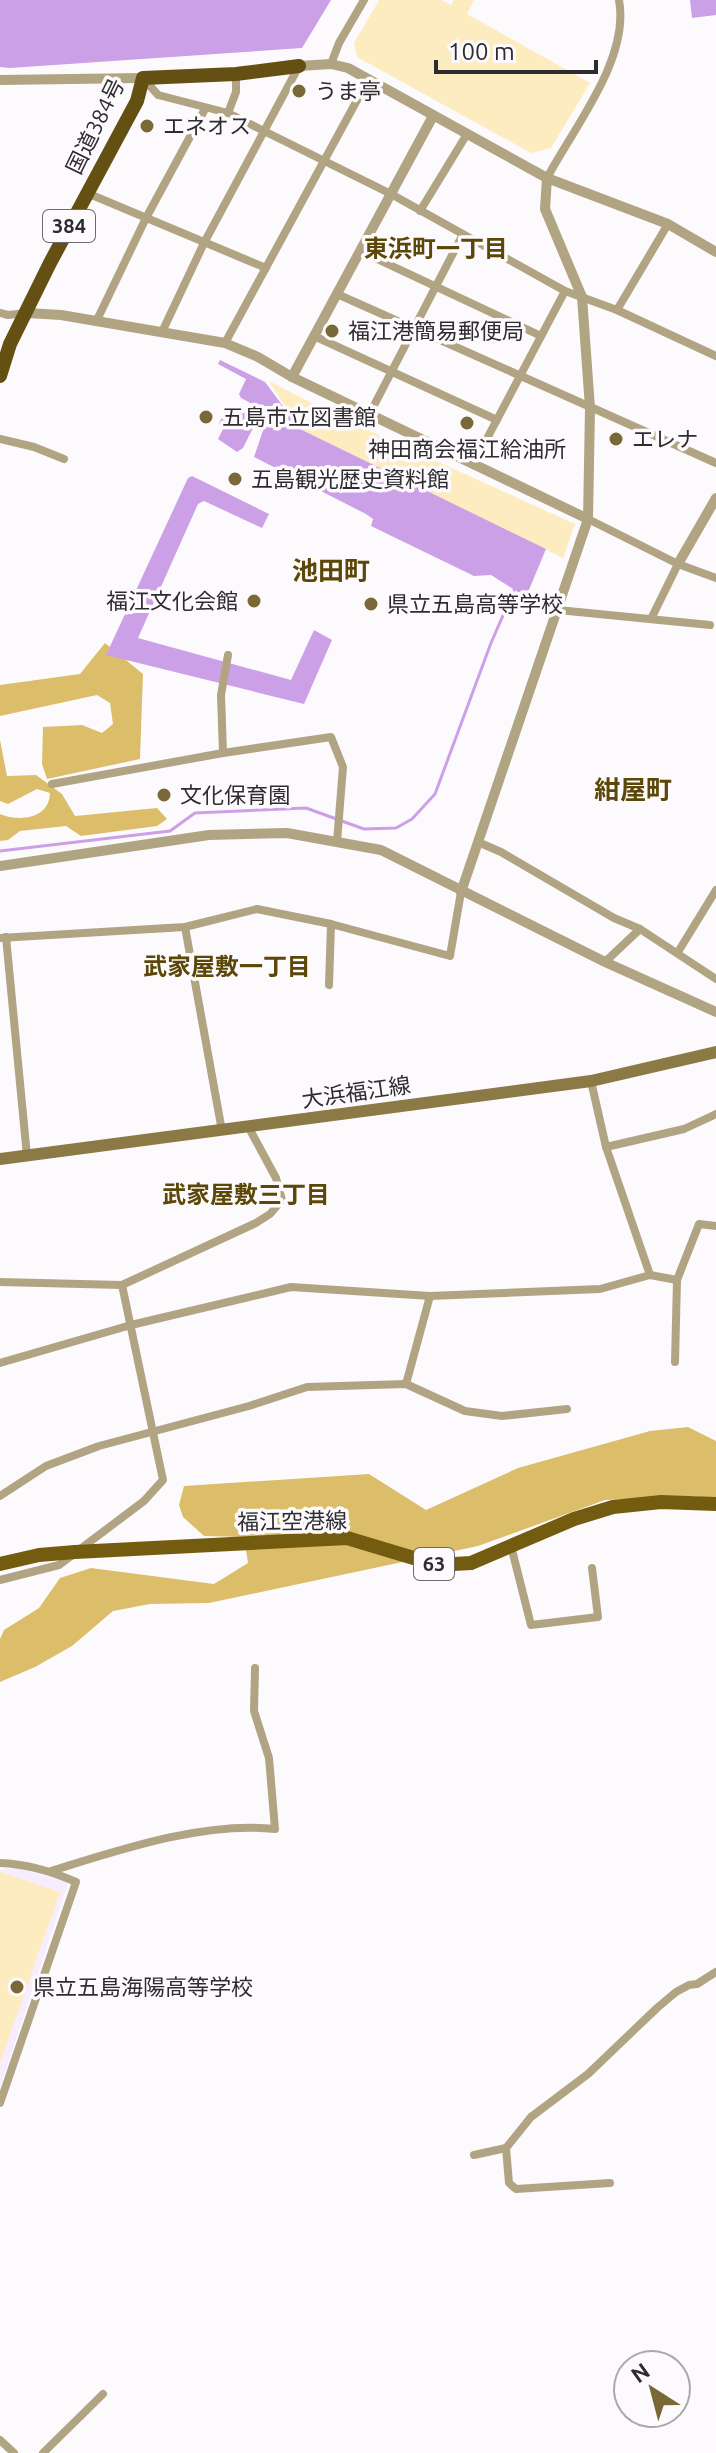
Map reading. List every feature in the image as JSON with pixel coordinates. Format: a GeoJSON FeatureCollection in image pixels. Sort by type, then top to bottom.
{"type":"FeatureCollection","features":[{"type":"Feature","properties":{"kind":"highway","name":"国道384号"},"geometry":{"type":"LineString","coordinates":[[0,376],[10,344],[137,101],[143,78],[236,74],[299,66]]}},
{"type":"Feature","properties":{"kind":"main road","name":"大浜福江線"},"geometry":{"type":"LineString","coordinates":[[0,1159],[591,1081],[716,1052]]}},
{"type":"Feature","properties":{"kind":"main road","name":"福江空港線"},"geometry":{"type":"LineString","coordinates":[[0,1564],[39,1555],[75,1552],[347,1538],[437,1565],[471,1563],[574,1519],[613,1507],[661,1502],[716,1504]]}},
{"type":"Feature","properties":{"kind":"street"},"geometry":{"type":"LineString","coordinates":[[331,64],[339,43],[364,0]]}},
{"type":"Feature","properties":{"kind":"street"},"geometry":{"type":"LineString","coordinates":[[27,1156],[3,937],[185,927],[257,909],[331,924],[450,956],[461,892],[588,519],[590,408],[582,297],[545,209],[547,178],[613,60],[620,31],[619,0]]}},
{"type":"Feature","properties":{"kind":"street"},"geometry":{"type":"LineString","coordinates":[[162,332],[204,243],[299,66],[331,64],[348,68],[547,178],[668,224],[716,252]]}},
{"type":"Feature","properties":{"kind":"street"},"geometry":{"type":"LineString","coordinates":[[228,113],[236,92],[236,74]]}},
{"type":"Feature","properties":{"kind":"street"},"geometry":{"type":"LineString","coordinates":[[0,80],[143,78],[158,95],[228,113],[325,159],[565,291],[617,310],[716,356]]}},
{"type":"Feature","properties":{"kind":"street"},"geometry":{"type":"LineString","coordinates":[[225,343],[368,80]]}},
{"type":"Feature","properties":{"kind":"street"},"geometry":{"type":"LineString","coordinates":[[96,322],[146,218],[205,109]]}},
{"type":"Feature","properties":{"kind":"street"},"geometry":{"type":"LineString","coordinates":[[292,377],[433,116]]}},
{"type":"Feature","properties":{"kind":"street"},"geometry":{"type":"LineString","coordinates":[[420,211],[467,134]]}},
{"type":"Feature","properties":{"kind":"street"},"geometry":{"type":"LineString","coordinates":[[87,193],[266,268]]}},
{"type":"Feature","properties":{"kind":"street"},"geometry":{"type":"LineString","coordinates":[[617,310],[668,224]]}},
{"type":"Feature","properties":{"kind":"street"},"geometry":{"type":"LineString","coordinates":[[369,415],[462,236]]}},
{"type":"Feature","properties":{"kind":"street"},"geometry":{"type":"LineString","coordinates":[[360,251],[541,336]]}},
{"type":"Feature","properties":{"kind":"street"},"geometry":{"type":"LineString","coordinates":[[473,465],[565,291]]}},
{"type":"Feature","properties":{"kind":"street"},"geometry":{"type":"LineString","coordinates":[[337,294],[716,463]]}},
{"type":"Feature","properties":{"kind":"street"},"geometry":{"type":"LineString","coordinates":[[0,313],[61,315],[225,343],[678,564],[716,578]]}},
{"type":"Feature","properties":{"kind":"street"},"geometry":{"type":"LineString","coordinates":[[314,336],[497,420]]}},
{"type":"Feature","properties":{"kind":"street"},"geometry":{"type":"LineString","coordinates":[[0,439],[34,447],[64,459]]}},
{"type":"Feature","properties":{"kind":"street"},"geometry":{"type":"LineString","coordinates":[[651,619],[716,498]]}},
{"type":"Feature","properties":{"kind":"street"},"geometry":{"type":"LineString","coordinates":[[558,610],[710,625]]}},
{"type":"Feature","properties":{"kind":"street"},"geometry":{"type":"LineString","coordinates":[[223,753],[221,695],[228,655]]}},
{"type":"Feature","properties":{"kind":"street"},"geometry":{"type":"LineString","coordinates":[[52,784],[331,737],[343,767],[337,842]]}},
{"type":"Feature","properties":{"kind":"street"},"geometry":{"type":"LineString","coordinates":[[0,866],[209,835],[287,833],[381,850],[605,962],[716,1012]]}},
{"type":"Feature","properties":{"kind":"street"},"geometry":{"type":"LineString","coordinates":[[478,842],[501,852],[614,918],[640,929],[716,979]]}},
{"type":"Feature","properties":{"kind":"street"},"geometry":{"type":"LineString","coordinates":[[678,952],[716,890]]}},
{"type":"Feature","properties":{"kind":"street"},"geometry":{"type":"LineString","coordinates":[[329,985],[331,924]]}},
{"type":"Feature","properties":{"kind":"street"},"geometry":{"type":"LineString","coordinates":[[185,927],[222,1131]]}},
{"type":"Feature","properties":{"kind":"street"},"geometry":{"type":"LineString","coordinates":[[605,962],[640,929]]}},
{"type":"Feature","properties":{"kind":"street"},"geometry":{"type":"LineString","coordinates":[[591,1081],[606,1147],[650,1275]]}},
{"type":"Feature","properties":{"kind":"street"},"geometry":{"type":"LineString","coordinates":[[606,1147],[684,1129],[716,1114]]}},
{"type":"Feature","properties":{"kind":"street"},"geometry":{"type":"LineString","coordinates":[[0,1282],[122,1285],[256,1223],[270,1214],[282,1200],[276,1178],[249,1128]]}},
{"type":"Feature","properties":{"kind":"street"},"geometry":{"type":"LineString","coordinates":[[675,1362],[677,1280],[699,1224],[716,1226]]}},
{"type":"Feature","properties":{"kind":"street"},"geometry":{"type":"LineString","coordinates":[[0,1363],[131,1325],[291,1287],[430,1296],[600,1289],[650,1275],[677,1280]]}},
{"type":"Feature","properties":{"kind":"street"},"geometry":{"type":"LineString","coordinates":[[0,1580],[59,1565],[114,1526],[157,1490],[163,1480],[122,1285]]}},
{"type":"Feature","properties":{"kind":"street"},"geometry":{"type":"LineString","coordinates":[[406,1384],[430,1296]]}},
{"type":"Feature","properties":{"kind":"street"},"geometry":{"type":"LineString","coordinates":[[0,1496],[46,1466],[99,1446],[249,1406],[307,1387],[406,1384],[465,1411],[502,1416],[567,1409]]}},
{"type":"Feature","properties":{"kind":"street"},"geometry":{"type":"LineString","coordinates":[[511,1546],[531,1625],[598,1617],[592,1568]]}},
{"type":"Feature","properties":{"kind":"street"},"geometry":{"type":"LineString","coordinates":[[51,1871],[171,1838],[219,1830],[275,1829],[269,1758],[254,1711],[255,1668]]}},
{"type":"Feature","properties":{"kind":"street"},"geometry":{"type":"LineString","coordinates":[[0,1863],[51,1871],[76,1882],[0,2103]]}},
{"type":"Feature","properties":{"kind":"street"},"geometry":{"type":"LineString","coordinates":[[474,2155],[506,2148],[531,2117],[588,2074],[676,1992],[716,1972]]}},
{"type":"Feature","properties":{"kind":"street"},"geometry":{"type":"LineString","coordinates":[[506,2148],[509,2183],[516,2189],[610,2183]]}},
{"type":"Feature","properties":{"kind":"street"},"geometry":{"type":"LineString","coordinates":[[43,2453],[103,2394]]}},
{"type":"Feature","properties":{"kind":"street"},"geometry":{"type":"LineString","coordinates":[[0,2440],[14,2453]]}},
{"type":"Feature","properties":{"kind":"shaded area"},"geometry":{"type":"Polygon","coordinates":[[[0,0],[331,0],[302,48],[10,68],[0,67],[0,0]]]}},
{"type":"Feature","properties":{"kind":"shaded area"},"geometry":{"type":"Polygon","coordinates":[[[379,0],[441,0],[451,5],[454,0],[474,0],[467,14],[590,83],[551,148],[531,153],[357,57],[354,43],[379,0]]]}},
{"type":"Feature","properties":{"kind":"shaded area"},"geometry":{"type":"Polygon","coordinates":[[[690,0],[716,0],[716,15],[692,18],[690,0]]]}},
{"type":"Feature","properties":{"kind":"shaded area"},"geometry":{"type":"Polygon","coordinates":[[[220,360],[265,382],[300,429],[546,549],[526,597],[491,575],[474,576],[371,526],[373,519],[366,514],[254,457],[269,413],[241,398],[239,394],[246,379],[218,364],[220,360]]]}},
{"type":"Feature","properties":{"kind":"shaded area"},"geometry":{"type":"Polygon","coordinates":[[[269,381],[337,416],[575,524],[563,558],[300,429],[269,381]]]}},
{"type":"Feature","properties":{"kind":"shaded area"},"geometry":{"type":"Polygon","coordinates":[[[235,407],[257,420],[243,448],[237,452],[218,439],[223,429],[219,423],[235,407]]]}},
{"type":"Feature","properties":{"kind":"shaded area"},"geometry":{"type":"Polygon","coordinates":[[[192,476],[269,514],[262,528],[204,501],[198,504],[138,638],[291,680],[314,630],[332,640],[304,704],[106,655],[188,478],[192,476]]]}},
{"type":"Feature","properties":{"kind":"shaded area"},"geometry":{"type":"Polygon","coordinates":[[[105,643],[143,674],[140,759],[47,779],[42,764],[43,727],[82,725],[102,733],[113,724],[110,703],[97,695],[0,716],[0,685],[80,674],[105,643]]]}},
{"type":"Feature","properties":{"kind":"shaded area"},"geometry":{"type":"Polygon","coordinates":[[[0,740],[7,776],[36,775],[62,794],[75,816],[157,808],[167,819],[157,826],[81,836],[66,826],[20,831],[8,840],[0,841],[0,814],[16,818],[32,816],[45,808],[50,793],[37,789],[8,804],[0,801],[0,740]]]}},
{"type":"Feature","properties":{"kind":"shaded area"},"geometry":{"type":"Polygon","coordinates":[[[688,1427],[716,1441],[716,1500],[695,1496],[605,1500],[478,1546],[209,1603],[150,1604],[113,1611],[72,1646],[0,1682],[0,1639],[4,1630],[39,1608],[60,1578],[91,1568],[214,1584],[248,1563],[244,1537],[204,1536],[183,1517],[179,1505],[184,1486],[369,1474],[426,1510],[518,1468],[650,1431],[688,1427]]]}},
{"type":"Feature","properties":{"kind":"shaded area","name":"県立五島海陽高等学校"},"geometry":{"type":"Polygon","coordinates":[[[17,1868],[67,1882],[67,1886],[0,2087],[0,1870],[17,1868]]]}},
{"type":"Feature","properties":{"kind":"shaded area","name":"県立五島海陽高等学校"},"geometry":{"type":"Polygon","coordinates":[[[0,1872],[60,1892],[0,2063],[0,1872]]]}},
{"type":"Feature","properties":{"kind":"waterway"},"geometry":{"type":"LineString","coordinates":[[0,851],[170,831],[195,813],[306,808],[364,829],[396,828],[412,819],[435,794],[491,643],[515,588]]}},
{"type":"Feature","properties":{"kind":"place","name":"うま亭"},"geometry":{"type":"Point","coordinates":[299,91]}},
{"type":"Feature","properties":{"kind":"place","name":"エネオス"},"geometry":{"type":"Point","coordinates":[147,126]}},
{"type":"Feature","properties":{"kind":"place","name":"福江港簡易郵便局"},"geometry":{"type":"Point","coordinates":[332,331]}},
{"type":"Feature","properties":{"kind":"place","name":"五島市立図書館"},"geometry":{"type":"Point","coordinates":[206,417]}},
{"type":"Feature","properties":{"kind":"place","name":"神田商会福江給油所"},"geometry":{"type":"Point","coordinates":[467,423]}},
{"type":"Feature","properties":{"kind":"place","name":"エレナ"},"geometry":{"type":"Point","coordinates":[616,439]}},
{"type":"Feature","properties":{"kind":"place","name":"五島観光歴史資料館"},"geometry":{"type":"Point","coordinates":[235,479]}},
{"type":"Feature","properties":{"kind":"place","name":"福江文化会館"},"geometry":{"type":"Point","coordinates":[254,601]}},
{"type":"Feature","properties":{"kind":"place","name":"県立五島高等学校"},"geometry":{"type":"Point","coordinates":[371,604]}},
{"type":"Feature","properties":{"kind":"place","name":"文化保育園"},"geometry":{"type":"Point","coordinates":[164,795]}},
{"type":"Feature","properties":{"kind":"place","name":"県立五島海陽高等学校"},"geometry":{"type":"Point","coordinates":[17,1987]}},
{"type":"Feature","properties":{"kind":"district","name":"東浜町一丁目"},"geometry":{"type":"Point","coordinates":[436,249]}},
{"type":"Feature","properties":{"kind":"district","name":"池田町"},"geometry":{"type":"Point","coordinates":[331,571]}},
{"type":"Feature","properties":{"kind":"district","name":"紺屋町"},"geometry":{"type":"Point","coordinates":[633,790]}},
{"type":"Feature","properties":{"kind":"district","name":"武家屋敷一丁目"},"geometry":{"type":"Point","coordinates":[227,967]}},
{"type":"Feature","properties":{"kind":"district","name":"武家屋敷三丁目"},"geometry":{"type":"Point","coordinates":[246,1195]}}]}
